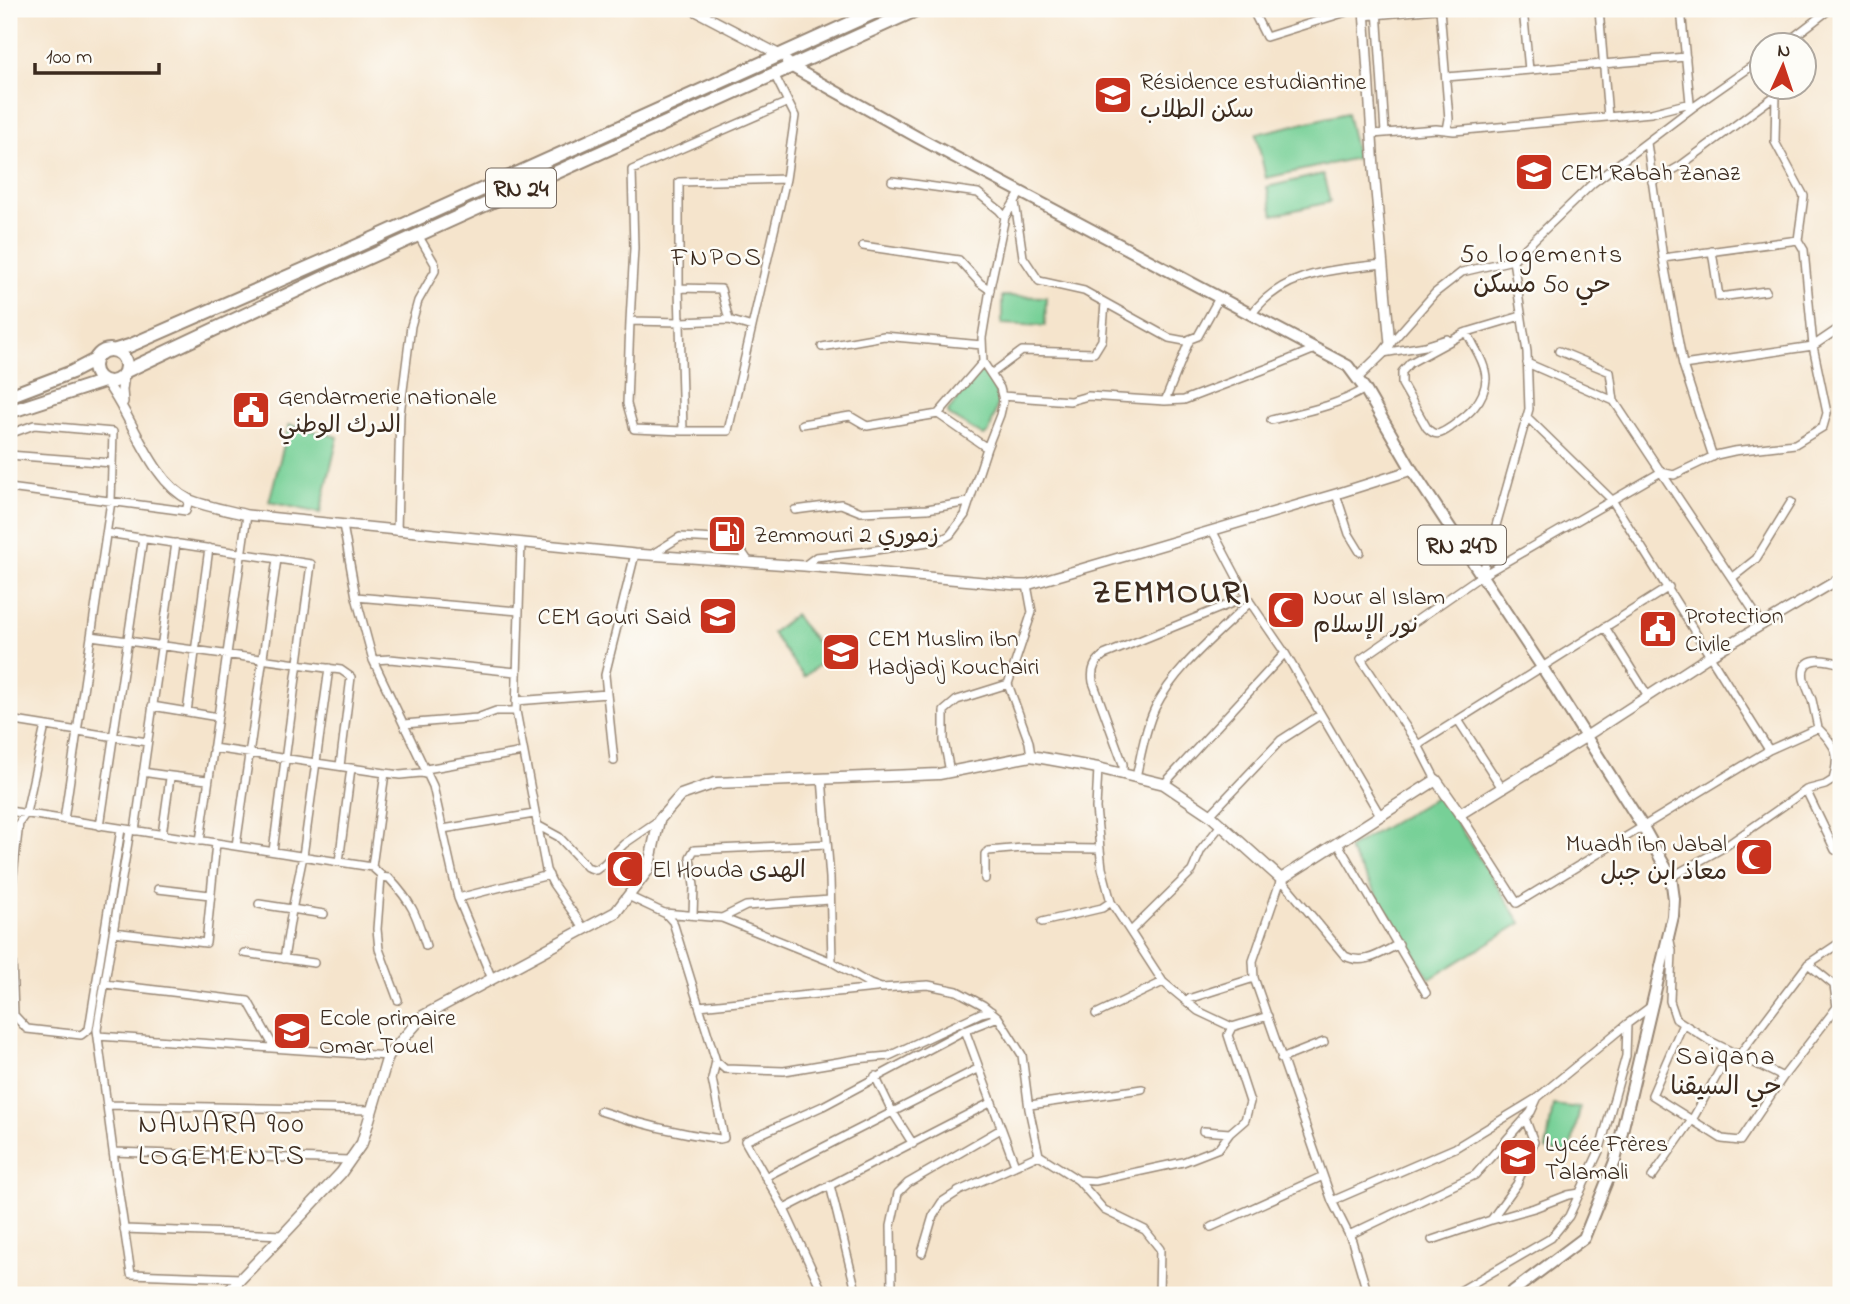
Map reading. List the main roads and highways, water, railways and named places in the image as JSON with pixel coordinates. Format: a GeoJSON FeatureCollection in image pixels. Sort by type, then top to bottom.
{"type":"FeatureCollection","features":[{"type":"Feature","properties":{"kind":"highway","name":"RN 24"},"geometry":{"type":"LineString","coordinates":[[116,350],[315,265],[882,9]]}},
{"type":"Feature","properties":{"kind":"highway","name":"RN 24"},"geometry":{"type":"LineString","coordinates":[[125,372],[418,235],[918,9]]}},
{"type":"Feature","properties":{"kind":"highway"},"geometry":{"type":"LineString","coordinates":[[9,396],[72,372],[94,360],[103,351],[116,350],[125,359],[125,372],[117,381],[105,381],[9,412]]}},
{"type":"Feature","properties":{"kind":"highway"},"geometry":{"type":"LineString","coordinates":[[94,360],[95,372],[105,381]]}},
{"type":"Feature","properties":{"kind":"main road","name":"RN 24D"},"geometry":{"type":"LineString","coordinates":[[780,55],[792,66],[1018,197],[1348,366],[1365,389],[1412,470],[1542,667],[1643,827],[1671,877],[1673,908],[1615,1161],[1584,1238],[1508,1295]]}},
{"type":"Feature","properties":{"kind":"main road"},"geometry":{"type":"LineString","coordinates":[[225,1295],[341,1172],[362,1143],[388,1056],[423,1016],[616,912],[649,870],[659,820],[681,794],[715,783],[939,774],[1031,756],[1164,784],[1210,815],[1281,880],[1436,780],[1460,814],[1585,737]]}},
{"type":"Feature","properties":{"kind":"place","name":"Résidence estudiantine سكن الطلاب"},"geometry":{"type":"Point","coordinates":[1113,95]}},
{"type":"Feature","properties":{"kind":"place","name":"CEM Rabah Zanaz"},"geometry":{"type":"Point","coordinates":[1534,172]}},
{"type":"Feature","properties":{"kind":"place","name":"Gendarmerie nationale الدرك الوطني"},"geometry":{"type":"Point","coordinates":[251,410]}},
{"type":"Feature","properties":{"kind":"place","name":"Zemmouri 2 زموري"},"geometry":{"type":"Point","coordinates":[727,534]}},
{"type":"Feature","properties":{"kind":"place","name":"Nour al Islam نور الإسلام"},"geometry":{"type":"Point","coordinates":[1286,610]}},
{"type":"Feature","properties":{"kind":"place","name":"CEM Gouri Said"},"geometry":{"type":"Point","coordinates":[718,616]}},
{"type":"Feature","properties":{"kind":"place","name":"Protection Civile"},"geometry":{"type":"Point","coordinates":[1658,629]}},
{"type":"Feature","properties":{"kind":"place","name":"CEM Muslim ibn Hadjadj Kouchairi"},"geometry":{"type":"Point","coordinates":[841,652]}},
{"type":"Feature","properties":{"kind":"place","name":"Muadh ibn Jabal معاذ ابن جبل"},"geometry":{"type":"Point","coordinates":[1754,857]}},
{"type":"Feature","properties":{"kind":"place","name":"El Houda الهدى"},"geometry":{"type":"Point","coordinates":[625,869]}},
{"type":"Feature","properties":{"kind":"place","name":"Ecole primaire Omar Touel"},"geometry":{"type":"Point","coordinates":[292,1031]}},
{"type":"Feature","properties":{"kind":"place","name":"Lycée Frères Talamali"},"geometry":{"type":"Point","coordinates":[1518,1157]}},
{"type":"Feature","properties":{"kind":"district","name":"FNPOS"},"geometry":{"type":"Point","coordinates":[717,256]}},
{"type":"Feature","properties":{"kind":"district","name":"50 logements حي 50 مسكن"},"geometry":{"type":"Point","coordinates":[1542,268]}},
{"type":"Feature","properties":{"kind":"district","name":"ZEMMOURI"},"geometry":{"type":"Point","coordinates":[1172,591]}},
{"type":"Feature","properties":{"kind":"district","name":"Saiqana حي السيقنا"},"geometry":{"type":"Point","coordinates":[1726,1070]}},
{"type":"Feature","properties":{"kind":"district","name":"NAWARA 900 LOGEMENTS"},"geometry":{"type":"Point","coordinates":[222,1138]}}]}
